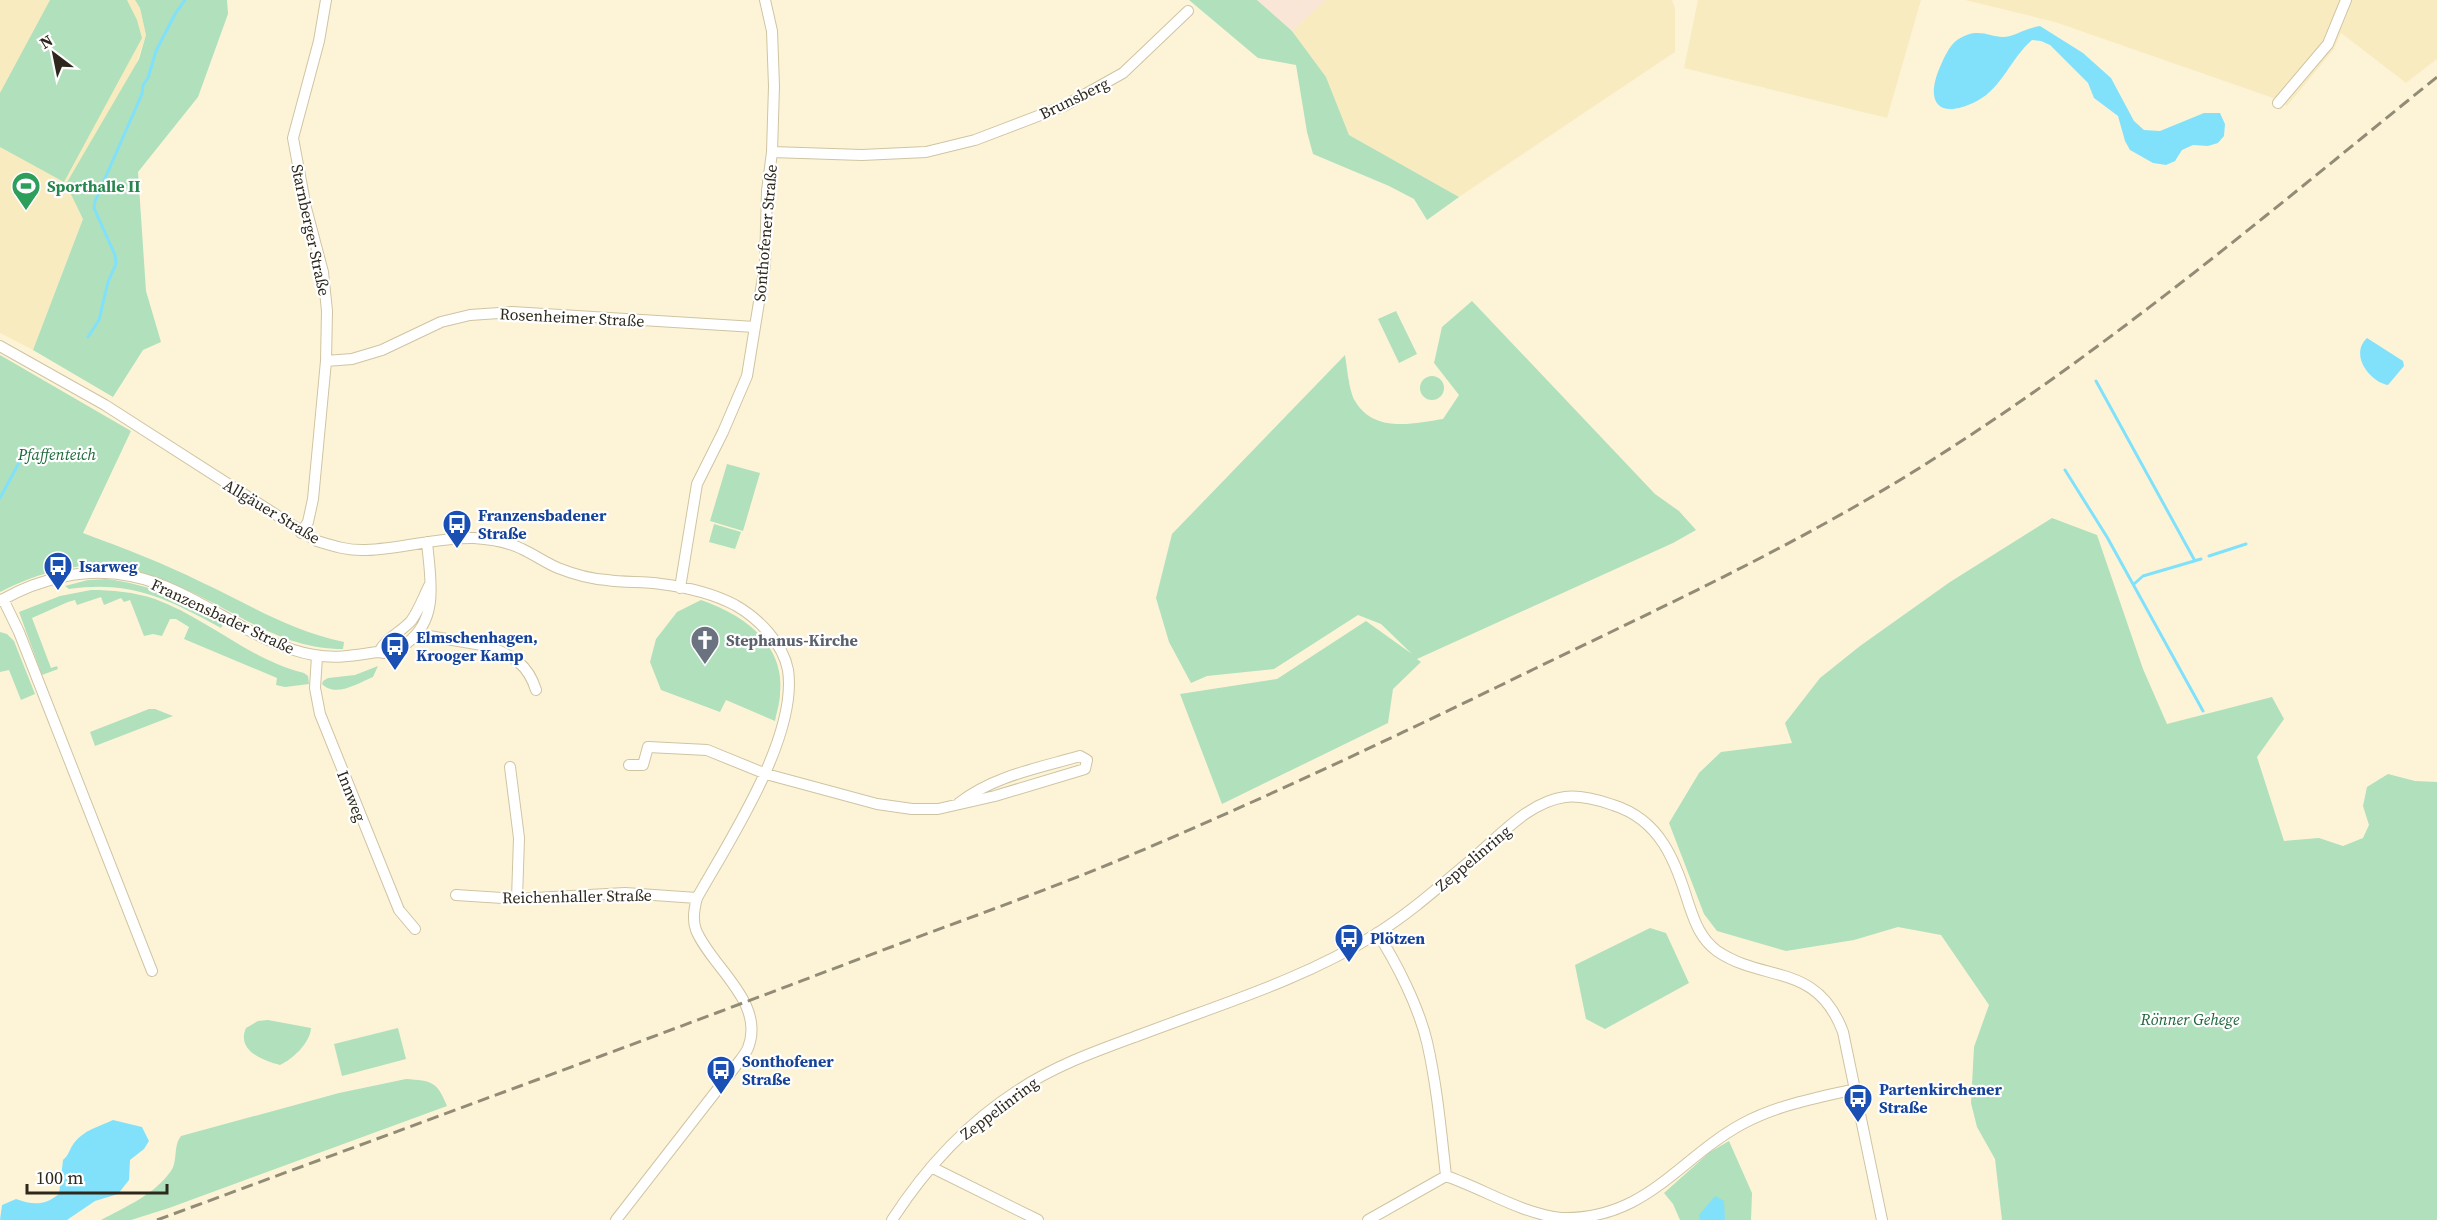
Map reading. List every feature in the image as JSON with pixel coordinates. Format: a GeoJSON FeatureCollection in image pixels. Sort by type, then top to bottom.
{"type":"FeatureCollection","features":[{"type":"Feature","properties":{"kind":"street","name":"Starnberger Straße"},"geometry":{"type":"LineString","coordinates":[[302,532],[308,522],[313,499],[326,361],[327,311],[323,272],[306,208],[292,138],[319,41],[326,0]]}},
{"type":"Feature","properties":{"kind":"street","name":"Sonthofener Straße"},"geometry":{"type":"LineString","coordinates":[[680,588],[697,484],[747,376],[765,265],[767,190],[772,152],[772,31],[765,0]]}},
{"type":"Feature","properties":{"kind":"street"},"geometry":{"type":"LineString","coordinates":[[2278,103],[2328,44],[2346,0]]}},
{"type":"Feature","properties":{"kind":"street","name":"Brunsberg"},"geometry":{"type":"LineString","coordinates":[[772,152],[862,155],[926,152],[975,140],[1074,101],[1123,73],[1188,11]]}},
{"type":"Feature","properties":{"kind":"street","name":"Rosenheimer Straße"},"geometry":{"type":"LineString","coordinates":[[326,361],[352,358],[382,350],[441,322],[470,315],[512,312],[755,327]]}},
{"type":"Feature","properties":{"kind":"street","name":"Allgäuer Straße"},"geometry":{"type":"LineString","coordinates":[[0,346],[105,405],[302,532],[337,547],[364,550],[461,538],[494,541],[522,549],[557,568],[585,576],[680,588]]}},
{"type":"Feature","properties":{"kind":"street","name":"Franzensbader Straße"},"geometry":{"type":"LineString","coordinates":[[1,600],[29,586],[69,575],[97,572],[131,576],[167,587],[290,648],[317,656],[387,653],[417,634],[430,608],[432,596],[429,586],[427,542]]}},
{"type":"Feature","properties":{"kind":"street","name":"Franzensbader Straße"},"geometry":{"type":"LineString","coordinates":[[379,652],[384,642],[402,629],[416,614],[429,586]]}},
{"type":"Feature","properties":{"kind":"street"},"geometry":{"type":"LineString","coordinates":[[616,1220],[747,1051],[751,1037],[750,1021],[744,1003],[737,988],[695,928],[694,912],[697,898],[766,774],[787,701],[788,670],[781,651],[771,635],[755,619],[735,605],[680,588]]}},
{"type":"Feature","properties":{"kind":"street"},"geometry":{"type":"LineString","coordinates":[[1,600],[19,632],[152,971]]}},
{"type":"Feature","properties":{"kind":"street"},"geometry":{"type":"LineString","coordinates":[[417,634],[488,646],[499,650],[524,666],[531,675],[536,690]]}},
{"type":"Feature","properties":{"kind":"street","name":"Innweg"},"geometry":{"type":"LineString","coordinates":[[317,656],[315,688],[321,714],[399,910],[415,928]]}},
{"type":"Feature","properties":{"kind":"street"},"geometry":{"type":"LineString","coordinates":[[629,765],[643,765],[648,747],[707,750],[766,774],[878,804],[912,809],[938,809],[995,796],[1085,769],[1087,760],[1080,756],[992,782],[974,791],[959,803]]}},
{"type":"Feature","properties":{"kind":"street"},"geometry":{"type":"LineString","coordinates":[[510,767],[519,838],[517,899]]}},
{"type":"Feature","properties":{"kind":"street","name":"Zeppelinring"},"geometry":{"type":"LineString","coordinates":[[892,1220],[944,1151],[980,1118],[1017,1090],[1081,1056],[1281,982],[1335,957],[1377,933],[1434,892],[1532,809],[1566,796],[1611,804],[1638,816],[1653,828],[1675,863],[1695,922],[1711,946],[1729,958],[1804,983],[1825,1000],[1834,1012],[1843,1032],[1882,1220]]}},
{"type":"Feature","properties":{"kind":"street","name":"Reichenhaller Straße"},"geometry":{"type":"LineString","coordinates":[[456,896],[517,899],[625,893],[697,898]]}},
{"type":"Feature","properties":{"kind":"street"},"geometry":{"type":"LineString","coordinates":[[1377,933],[1410,995],[1427,1041],[1439,1109],[1446,1176]]}},
{"type":"Feature","properties":{"kind":"street"},"geometry":{"type":"LineString","coordinates":[[1446,1176],[1540,1214],[1571,1218],[1611,1214],[1650,1197],[1706,1147],[1742,1124],[1794,1103],[1855,1089]]}},
{"type":"Feature","properties":{"kind":"street"},"geometry":{"type":"LineString","coordinates":[[931,1167],[1038,1220]]}},
{"type":"Feature","properties":{"kind":"street"},"geometry":{"type":"LineString","coordinates":[[1368,1220],[1446,1176]]}},
{"type":"Feature","properties":{"kind":"shaded area"},"geometry":{"type":"Polygon","coordinates":[[[0,0],[135,0],[140,8],[146,35],[83,219],[33,350],[0,333],[0,0]]]}},
{"type":"Feature","properties":{"kind":"shaded area"},"geometry":{"type":"Polygon","coordinates":[[[1257,0],[1326,0],[1292,31],[1257,0]]]}},
{"type":"Feature","properties":{"kind":"shaded area"},"geometry":{"type":"Polygon","coordinates":[[[1326,0],[1672,0],[1675,8],[1675,52],[1459,197],[1349,135],[1326,77],[1292,31],[1326,0]]]}},
{"type":"Feature","properties":{"kind":"shaded area"},"geometry":{"type":"Polygon","coordinates":[[[1698,0],[1921,0],[1887,118],[1684,68],[1698,0]]]}},
{"type":"Feature","properties":{"kind":"shaded area"},"geometry":{"type":"Polygon","coordinates":[[[1965,0],[2437,0],[2437,59],[2406,83],[2341,33],[2334,49],[2287,106],[2273,98],[2055,22],[1965,0]]]}},
{"type":"Feature","properties":{"kind":"green space"},"geometry":{"type":"Polygon","coordinates":[[[50,0],[127,0],[137,20],[142,38],[64,182],[0,147],[0,93],[50,0]]]}},
{"type":"Feature","properties":{"kind":"green space"},"geometry":{"type":"Polygon","coordinates":[[[135,0],[227,0],[228,14],[198,97],[138,172],[146,291],[161,342],[143,350],[113,397],[33,350],[83,219],[66,184],[139,59],[146,35],[140,8],[135,0]]]}},
{"type":"Feature","properties":{"kind":"green space"},"geometry":{"type":"Polygon","coordinates":[[[1189,0],[1257,0],[1292,31],[1326,77],[1349,135],[1459,197],[1427,220],[1414,199],[1313,154],[1296,65],[1258,58],[1189,0]]]}},
{"type":"Feature","properties":{"kind":"green space"},"geometry":{"type":"Polygon","coordinates":[[[1472,301],[1655,494],[1679,511],[1696,530],[1673,543],[1417,659],[1421,662],[1393,689],[1388,723],[1222,804],[1180,694],[1277,679],[1366,621],[1412,654],[1381,624],[1358,615],[1274,669],[1207,676],[1191,683],[1169,642],[1156,598],[1172,534],[1345,355],[1353,397],[1363,411],[1372,418],[1394,424],[1443,419],[1459,395],[1434,363],[1442,327],[1472,301]]]}},
{"type":"Feature","properties":{"kind":"green space"},"geometry":{"type":"Polygon","coordinates":[[[1396,311],[1417,354],[1399,363],[1378,319],[1396,311]]]}},
{"type":"Feature","properties":{"kind":"green space","name":"Pfaffenteich"},"geometry":{"type":"Polygon","coordinates":[[[0,355],[131,431],[83,533],[172,568],[287,624],[344,642],[343,649],[314,646],[288,639],[176,585],[148,574],[121,568],[94,566],[65,569],[34,577],[0,592],[0,355]]]}},
{"type":"Feature","properties":{"kind":"green space"},"geometry":{"type":"Polygon","coordinates":[[[1432,376],[1437,377],[1443,383],[1443,393],[1437,399],[1432,400],[1427,399],[1421,393],[1420,388],[1421,383],[1427,377],[1432,376]]]}},
{"type":"Feature","properties":{"kind":"green space"},"geometry":{"type":"Polygon","coordinates":[[[727,464],[760,473],[743,531],[710,521],[727,464]]]}},
{"type":"Feature","properties":{"kind":"green space","name":"Rönner Gehege"},"geometry":{"type":"Polygon","coordinates":[[[2052,518],[2097,535],[2143,669],[2167,724],[2272,697],[2284,719],[2257,757],[2284,841],[2319,838],[2343,846],[2363,838],[2369,825],[2363,806],[2367,787],[2388,774],[2415,781],[2437,782],[2437,1220],[2002,1220],[1995,1159],[1977,1127],[1971,1103],[1974,1047],[1989,1005],[1941,935],[1898,927],[1854,940],[1786,951],[1717,931],[1704,914],[1669,823],[1699,773],[1721,752],[1792,743],[1785,723],[1820,678],[1860,646],[1950,582],[2052,518]]]}},
{"type":"Feature","properties":{"kind":"green space"},"geometry":{"type":"Polygon","coordinates":[[[714,524],[741,532],[735,549],[709,542],[714,524]]]}},
{"type":"Feature","properties":{"kind":"green space"},"geometry":{"type":"Polygon","coordinates":[[[106,579],[153,589],[224,623],[221,628],[184,608],[148,594],[111,587],[69,589],[65,586],[88,580],[106,579]]]}},
{"type":"Feature","properties":{"kind":"green space"},"geometry":{"type":"Polygon","coordinates":[[[91,590],[139,595],[174,607],[265,659],[304,673],[308,676],[309,684],[285,687],[276,685],[277,678],[184,639],[189,627],[176,619],[170,619],[162,636],[153,634],[144,636],[130,600],[124,602],[121,598],[104,605],[101,597],[77,605],[75,600],[68,602],[32,618],[51,668],[57,666],[58,669],[42,675],[19,612],[60,596],[91,590]]]}},
{"type":"Feature","properties":{"kind":"green space"},"geometry":{"type":"Polygon","coordinates":[[[701,600],[745,622],[768,645],[776,659],[780,675],[780,696],[775,721],[726,700],[720,712],[661,690],[650,662],[656,639],[677,612],[701,600]]]}},
{"type":"Feature","properties":{"kind":"green space"},"geometry":{"type":"Polygon","coordinates":[[[0,632],[7,634],[14,641],[35,694],[21,700],[9,670],[0,672],[0,632]]]}},
{"type":"Feature","properties":{"kind":"green space"},"geometry":{"type":"Polygon","coordinates":[[[378,666],[373,677],[347,688],[334,690],[322,684],[328,678],[355,675],[378,666]]]}},
{"type":"Feature","properties":{"kind":"green space"},"geometry":{"type":"Polygon","coordinates":[[[149,709],[173,716],[95,746],[90,732],[149,709]]]}},
{"type":"Feature","properties":{"kind":"green space"},"geometry":{"type":"Polygon","coordinates":[[[1650,928],[1666,933],[1689,983],[1605,1029],[1586,1019],[1575,965],[1650,928]]]}},
{"type":"Feature","properties":{"kind":"green space"},"geometry":{"type":"Polygon","coordinates":[[[268,1020],[311,1028],[308,1039],[300,1050],[280,1065],[259,1057],[248,1048],[245,1042],[246,1028],[258,1021],[268,1020]]]}},
{"type":"Feature","properties":{"kind":"green space"},"geometry":{"type":"Polygon","coordinates":[[[398,1028],[406,1059],[342,1076],[334,1044],[398,1028]]]}},
{"type":"Feature","properties":{"kind":"green space"},"geometry":{"type":"Polygon","coordinates":[[[406,1079],[433,1084],[447,1106],[169,1208],[131,1220],[101,1220],[139,1200],[164,1179],[173,1167],[177,1144],[181,1136],[339,1093],[406,1079]]]}},
{"type":"Feature","properties":{"kind":"green space"},"geometry":{"type":"Polygon","coordinates":[[[1729,1141],[1752,1193],[1751,1220],[1680,1220],[1673,1204],[1664,1193],[1710,1152],[1729,1141]]]}},
{"type":"Feature","properties":{"kind":"water"},"geometry":{"type":"Polygon","coordinates":[[[2040,26],[2083,53],[2111,78],[2134,121],[2144,130],[2160,131],[2204,113],[2220,113],[2225,124],[2224,136],[2218,143],[2208,146],[2193,145],[2182,150],[2175,161],[2166,165],[2153,163],[2130,150],[2118,116],[2094,98],[2088,83],[2050,45],[2032,40],[1986,95],[1964,107],[1953,109],[1939,105],[1935,99],[1935,80],[1947,52],[1957,40],[1973,33],[2010,36],[2040,26]]]}},
{"type":"Feature","properties":{"kind":"water"},"geometry":{"type":"Polygon","coordinates":[[[2367,338],[2403,361],[2404,366],[2388,385],[2375,379],[2364,367],[2360,352],[2367,338]]]}},
{"type":"Feature","properties":{"kind":"water"},"geometry":{"type":"Polygon","coordinates":[[[113,1120],[142,1127],[149,1141],[144,1149],[130,1160],[129,1180],[118,1194],[95,1201],[67,1220],[0,1220],[2,1205],[16,1199],[33,1203],[43,1202],[59,1194],[63,1160],[74,1143],[87,1132],[113,1120]]]}},
{"type":"Feature","properties":{"kind":"water"},"geometry":{"type":"Polygon","coordinates":[[[1715,1196],[1724,1201],[1725,1220],[1700,1220],[1699,1215],[1715,1196]]]}},
{"type":"Feature","properties":{"kind":"waterway"},"geometry":{"type":"LineString","coordinates":[[88,337],[99,320],[108,282],[116,264],[115,255],[94,208],[95,201],[142,94],[143,85],[148,78],[156,51],[185,0]]}},
{"type":"Feature","properties":{"kind":"waterway"},"geometry":{"type":"LineString","coordinates":[[2096,381],[2195,561]]}},
{"type":"Feature","properties":{"kind":"waterway"},"geometry":{"type":"LineString","coordinates":[[0,498],[20,461]]}},
{"type":"Feature","properties":{"kind":"waterway"},"geometry":{"type":"LineString","coordinates":[[2065,470],[2107,537],[2203,711]]}},
{"type":"Feature","properties":{"kind":"waterway"},"geometry":{"type":"LineString","coordinates":[[2209,556],[2246,544]]}},
{"type":"Feature","properties":{"kind":"waterway"},"geometry":{"type":"LineString","coordinates":[[2134,584],[2143,576],[2201,559]]}},
{"type":"Feature","properties":{"kind":"railway"},"geometry":{"type":"LineString","coordinates":[[157,1220],[674,1029],[1112,863],[1219,817],[1377,744],[1714,582],[1803,536],[1890,486],[2033,392],[2171,291],[2437,77]]}},
{"type":"Feature","properties":{"kind":"place","name":"Sporthalle II"},"geometry":{"type":"Point","coordinates":[26,212]}},
{"type":"Feature","properties":{"kind":"place","name":"Franzensbadener Straße"},"geometry":{"type":"Point","coordinates":[457,550]}},
{"type":"Feature","properties":{"kind":"place","name":"Isarweg"},"geometry":{"type":"Point","coordinates":[58,592]}},
{"type":"Feature","properties":{"kind":"place","name":"Stephanus-Kirche"},"geometry":{"type":"Point","coordinates":[705,666]}},
{"type":"Feature","properties":{"kind":"place","name":"Elmschenhagen, Krooger Kamp"},"geometry":{"type":"Point","coordinates":[395,672]}},
{"type":"Feature","properties":{"kind":"place","name":"Plötzen"},"geometry":{"type":"Point","coordinates":[1349,964]}},
{"type":"Feature","properties":{"kind":"place","name":"Sonthofener Straße"},"geometry":{"type":"Point","coordinates":[721,1096]}},
{"type":"Feature","properties":{"kind":"place","name":"Partenkirchener Straße"},"geometry":{"type":"Point","coordinates":[1858,1124]}}]}
